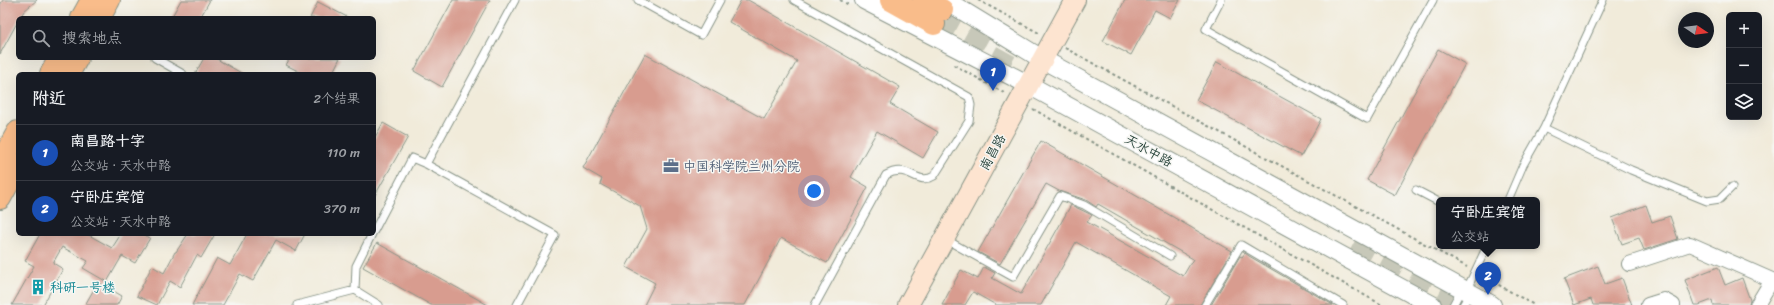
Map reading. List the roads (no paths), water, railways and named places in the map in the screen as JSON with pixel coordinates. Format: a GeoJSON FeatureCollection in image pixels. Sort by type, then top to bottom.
{"type":"FeatureCollection","features":[{"type":"Feature","properties":{"kind":"main road"},"geometry":{"type":"LineString","coordinates":[[83,16],[92,0]]}},
{"type":"Feature","properties":{"kind":"main road"},"geometry":{"type":"LineString","coordinates":[[100,16],[109,0]]}},
{"type":"Feature","properties":{"kind":"main road"},"geometry":{"type":"LineString","coordinates":[[891,0],[936,9]]}},
{"type":"Feature","properties":{"kind":"main road","name":"南昌路"},"geometry":{"type":"LineString","coordinates":[[908,305],[1075,0]]}},
{"type":"Feature","properties":{"kind":"main road"},"geometry":{"type":"LineString","coordinates":[[52,72],[59,60]]}},
{"type":"Feature","properties":{"kind":"main road"},"geometry":{"type":"LineString","coordinates":[[69,72],[76,60]]}},
{"type":"Feature","properties":{"kind":"main road"},"geometry":{"type":"LineString","coordinates":[[0,164],[16,136]]}},
{"type":"Feature","properties":{"kind":"main road"},"geometry":{"type":"LineString","coordinates":[[0,198],[16,169]]}},
{"type":"Feature","properties":{"kind":"street","name":"天水中路"},"geometry":{"type":"LineString","coordinates":[[859,4],[1029,84],[1432,305]]}},
{"type":"Feature","properties":{"kind":"street"},"geometry":{"type":"LineString","coordinates":[[936,9],[1042,59],[1465,294],[1492,305]]}},
{"type":"Feature","properties":{"kind":"street"},"geometry":{"type":"LineString","coordinates":[[1629,264],[1690,244],[1773,281],[1757,305]]}},
{"type":"Feature","properties":{"kind":"street"},"geometry":{"type":"LineString","coordinates":[[1648,305],[1664,300],[1674,305]]}},
{"type":"Feature","properties":{"kind":"lane"},"geometry":{"type":"LineString","coordinates":[[426,164],[515,0]]}},
{"type":"Feature","properties":{"kind":"lane"},"geometry":{"type":"LineString","coordinates":[[638,0],[701,35],[720,0]]}},
{"type":"Feature","properties":{"kind":"lane"},"geometry":{"type":"LineString","coordinates":[[794,0],[969,97],[971,105],[969,121],[934,176],[931,178],[922,179],[909,172],[897,170],[886,175],[815,305]]}},
{"type":"Feature","properties":{"kind":"lane"},"geometry":{"type":"LineString","coordinates":[[1221,0],[1206,29],[1367,119],[1434,0]]}},
{"type":"Feature","properties":{"kind":"lane"},"geometry":{"type":"LineString","coordinates":[[1509,197],[1524,165],[1544,128],[1602,0]]}},
{"type":"Feature","properties":{"kind":"lane"},"geometry":{"type":"LineString","coordinates":[[158,60],[180,72]]}},
{"type":"Feature","properties":{"kind":"lane"},"geometry":{"type":"LineString","coordinates":[[1544,128],[1631,170],[1707,201],[1720,199],[1732,187]]}},
{"type":"Feature","properties":{"kind":"lane"},"geometry":{"type":"LineString","coordinates":[[376,227],[412,158],[426,164],[555,235],[517,305]]}},
{"type":"Feature","properties":{"kind":"lane"},"geometry":{"type":"LineString","coordinates":[[1416,190],[1436,200]]}},
{"type":"Feature","properties":{"kind":"lane"},"geometry":{"type":"LineString","coordinates":[[944,239],[1013,277],[1060,196],[1084,205],[1170,256]]}},
{"type":"Feature","properties":{"kind":"lane"},"geometry":{"type":"LineString","coordinates":[[355,290],[356,266],[371,236]]}},
{"type":"Feature","properties":{"kind":"lane"},"geometry":{"type":"LineString","coordinates":[[1205,305],[1241,245],[1343,305]]}},
{"type":"Feature","properties":{"kind":"lane"},"geometry":{"type":"LineString","coordinates":[[1453,305],[1465,294],[1486,249]]}},
{"type":"Feature","properties":{"kind":"lane"},"geometry":{"type":"LineString","coordinates":[[297,305],[355,290],[379,305]]}},
{"type":"Feature","properties":{"kind":"tunnel"},"geometry":{"type":"LineString","coordinates":[[942,10],[991,37]]}},
{"type":"Feature","properties":{"kind":"tunnel"},"geometry":{"type":"LineString","coordinates":[[934,24],[1010,66]]}},
{"type":"Feature","properties":{"kind":"tunnel"},"geometry":{"type":"LineString","coordinates":[[1350,250],[1451,305]]}},
{"type":"Feature","properties":{"kind":"place","name":"南昌路十字"},"geometry":{"type":"Point","coordinates":[993,91]}},
{"type":"Feature","properties":{"kind":"place","name":"中国科学院兰州分院"},"geometry":{"type":"Point","coordinates":[671,166]}},
{"type":"Feature","properties":{"kind":"place","name":"科研一号楼"},"geometry":{"type":"Point","coordinates":[38,287]}},
{"type":"Feature","properties":{"kind":"place","name":"宁卧庄宾馆"},"geometry":{"type":"Point","coordinates":[1488,295]}}]}
